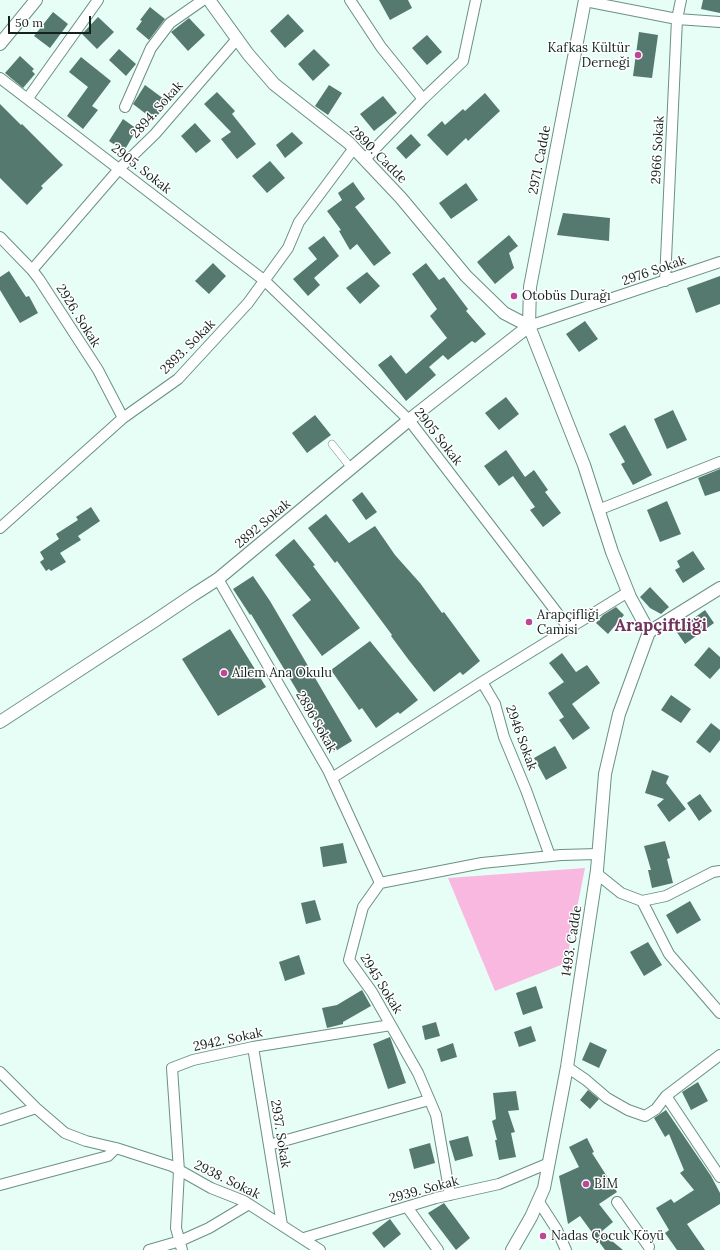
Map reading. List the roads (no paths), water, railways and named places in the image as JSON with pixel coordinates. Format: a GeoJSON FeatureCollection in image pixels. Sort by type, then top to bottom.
{"type":"FeatureCollection","features":[{"type":"Feature","properties":{"kind":"street"},"geometry":{"type":"LineString","coordinates":[[0,44],[36,0]]}},
{"type":"Feature","properties":{"kind":"street"},"geometry":{"type":"LineString","coordinates":[[28,98],[98,0]]}},
{"type":"Feature","properties":{"kind":"street"},"geometry":{"type":"LineString","coordinates":[[125,107],[151,48],[170,23],[203,0]]}},
{"type":"Feature","properties":{"kind":"street","name":"2890. Cadde"},"geometry":{"type":"LineString","coordinates":[[209,0],[237,39],[274,84],[354,148],[401,198],[466,276],[504,313],[529,326]]}},
{"type":"Feature","properties":{"kind":"street"},"geometry":{"type":"LineString","coordinates":[[350,0],[381,47],[423,99]]}},
{"type":"Feature","properties":{"kind":"street"},"geometry":{"type":"LineString","coordinates":[[365,159],[423,99],[463,61],[476,0]]}},
{"type":"Feature","properties":{"kind":"street","name":"2966 Sokak"},"geometry":{"type":"LineString","coordinates":[[665,281],[677,19],[681,0]]}},
{"type":"Feature","properties":{"kind":"street"},"geometry":{"type":"LineString","coordinates":[[585,1],[677,19],[720,22]]}},
{"type":"Feature","properties":{"kind":"street","name":"2971. Cadde"},"geometry":{"type":"LineString","coordinates":[[529,326],[530,287],[585,1]]}},
{"type":"Feature","properties":{"kind":"street","name":"2894. Sokak"},"geometry":{"type":"LineString","coordinates":[[32,270],[120,168],[155,134],[237,39]]}},
{"type":"Feature","properties":{"kind":"street","name":"2905. Sokak"},"geometry":{"type":"LineString","coordinates":[[0,78],[120,168],[265,281]]}},
{"type":"Feature","properties":{"kind":"street","name":"2893. Sokak"},"geometry":{"type":"LineString","coordinates":[[0,528],[123,418],[178,379],[248,303],[265,281],[288,248],[299,222],[354,148]]}},
{"type":"Feature","properties":{"kind":"street","name":"2926. Sokak"},"geometry":{"type":"LineString","coordinates":[[0,237],[32,270],[98,370],[123,418]]}},
{"type":"Feature","properties":{"kind":"street","name":"2976 Sokak"},"geometry":{"type":"LineString","coordinates":[[529,326],[720,262]]}},
{"type":"Feature","properties":{"kind":"street","name":"2905 Sokak"},"geometry":{"type":"LineString","coordinates":[[265,281],[409,420],[568,627]]}},
{"type":"Feature","properties":{"kind":"street"},"geometry":{"type":"LineString","coordinates":[[529,326],[584,465],[612,552],[628,592],[649,632],[720,588]]}},
{"type":"Feature","properties":{"kind":"street","name":"2892 Sokak"},"geometry":{"type":"LineString","coordinates":[[0,722],[218,579],[409,420],[529,326]]}},
{"type":"Feature","properties":{"kind":"street"},"geometry":{"type":"LineString","coordinates":[[332,444],[351,468]]}},
{"type":"Feature","properties":{"kind":"street"},"geometry":{"type":"LineString","coordinates":[[598,510],[720,462]]}},
{"type":"Feature","properties":{"kind":"street","name":"2896 Sokak"},"geometry":{"type":"LineString","coordinates":[[218,579],[332,778],[380,883]]}},
{"type":"Feature","properties":{"kind":"street"},"geometry":{"type":"LineString","coordinates":[[332,778],[482,682],[529,654],[568,627],[628,592]]}},
{"type":"Feature","properties":{"kind":"street","name":"1493. Cadde"},"geometry":{"type":"LineString","coordinates":[[512,1250],[539,1202],[544,1188],[567,1067],[596,873],[605,774],[619,714],[649,632]]}},
{"type":"Feature","properties":{"kind":"street","name":"2946 Sokak"},"geometry":{"type":"LineString","coordinates":[[482,682],[495,704],[504,737],[526,790],[550,856]]}},
{"type":"Feature","properties":{"kind":"street"},"geometry":{"type":"LineString","coordinates":[[380,883],[482,863],[550,856],[598,854]]}},
{"type":"Feature","properties":{"kind":"street"},"geometry":{"type":"LineString","coordinates":[[596,873],[621,893],[642,901],[666,896],[713,872],[720,870]]}},
{"type":"Feature","properties":{"kind":"street","name":"2945 Sokak"},"geometry":{"type":"LineString","coordinates":[[380,883],[363,907],[349,960],[372,992],[408,1058],[418,1073],[436,1115],[450,1195]]}},
{"type":"Feature","properties":{"kind":"street"},"geometry":{"type":"LineString","coordinates":[[642,901],[669,954],[720,1013]]}},
{"type":"Feature","properties":{"kind":"street","name":"2942. Sokak"},"geometry":{"type":"LineString","coordinates":[[179,1171],[172,1068],[193,1060],[253,1047],[391,1025]]}},
{"type":"Feature","properties":{"kind":"street","name":"2937. Sokak"},"geometry":{"type":"LineString","coordinates":[[253,1047],[282,1225]]}},
{"type":"Feature","properties":{"kind":"street"},"geometry":{"type":"LineString","coordinates":[[567,1067],[586,1080],[607,1098],[628,1110],[644,1116],[656,1110],[666,1096],[720,1055]]}},
{"type":"Feature","properties":{"kind":"street","name":"2938. Sokak"},"geometry":{"type":"LineString","coordinates":[[0,1072],[36,1108],[64,1133],[86,1141],[116,1148],[172,1166],[211,1188],[249,1204],[304,1238],[320,1250]]}},
{"type":"Feature","properties":{"kind":"street"},"geometry":{"type":"LineString","coordinates":[[666,1096],[720,1177]]}},
{"type":"Feature","properties":{"kind":"street"},"geometry":{"type":"LineString","coordinates":[[269,1145],[429,1100]]}},
{"type":"Feature","properties":{"kind":"street"},"geometry":{"type":"LineString","coordinates":[[0,1120],[36,1108]]}},
{"type":"Feature","properties":{"kind":"street"},"geometry":{"type":"LineString","coordinates":[[0,1185],[108,1156],[116,1148]]}},
{"type":"Feature","properties":{"kind":"street","name":"2939. Sokak"},"geometry":{"type":"LineString","coordinates":[[304,1238],[406,1207],[499,1184],[549,1163]]}},
{"type":"Feature","properties":{"kind":"street"},"geometry":{"type":"LineString","coordinates":[[179,1171],[176,1228],[181,1245]]}},
{"type":"Feature","properties":{"kind":"street"},"geometry":{"type":"LineString","coordinates":[[539,1202],[557,1230],[566,1250]]}},
{"type":"Feature","properties":{"kind":"street"},"geometry":{"type":"LineString","coordinates":[[617,1202],[649,1249]]}},
{"type":"Feature","properties":{"kind":"street"},"geometry":{"type":"LineString","coordinates":[[148,1250],[181,1245],[249,1204]]}},
{"type":"Feature","properties":{"kind":"street"},"geometry":{"type":"LineString","coordinates":[[406,1207],[438,1250]]}},
{"type":"Feature","properties":{"kind":"place","name":"Kafkas Kültür Derneği"},"geometry":{"type":"Point","coordinates":[638,55]}},
{"type":"Feature","properties":{"kind":"place","name":"Otobüs Durağı"},"geometry":{"type":"Point","coordinates":[514,296]}},
{"type":"Feature","properties":{"kind":"place","name":"Arapçifliği Camisi"},"geometry":{"type":"Point","coordinates":[529,622]}},
{"type":"Feature","properties":{"kind":"place","name":"Ailem Ana Okulu"},"geometry":{"type":"Point","coordinates":[224,673]}},
{"type":"Feature","properties":{"kind":"place","name":"BİM"},"geometry":{"type":"Point","coordinates":[586,1184]}},
{"type":"Feature","properties":{"kind":"place","name":"Nadas Çocuk Köyü"},"geometry":{"type":"Point","coordinates":[543,1236]}},
{"type":"Feature","properties":{"kind":"district","name":"Arapçiftliği"},"geometry":{"type":"Point","coordinates":[661,626]}}]}
